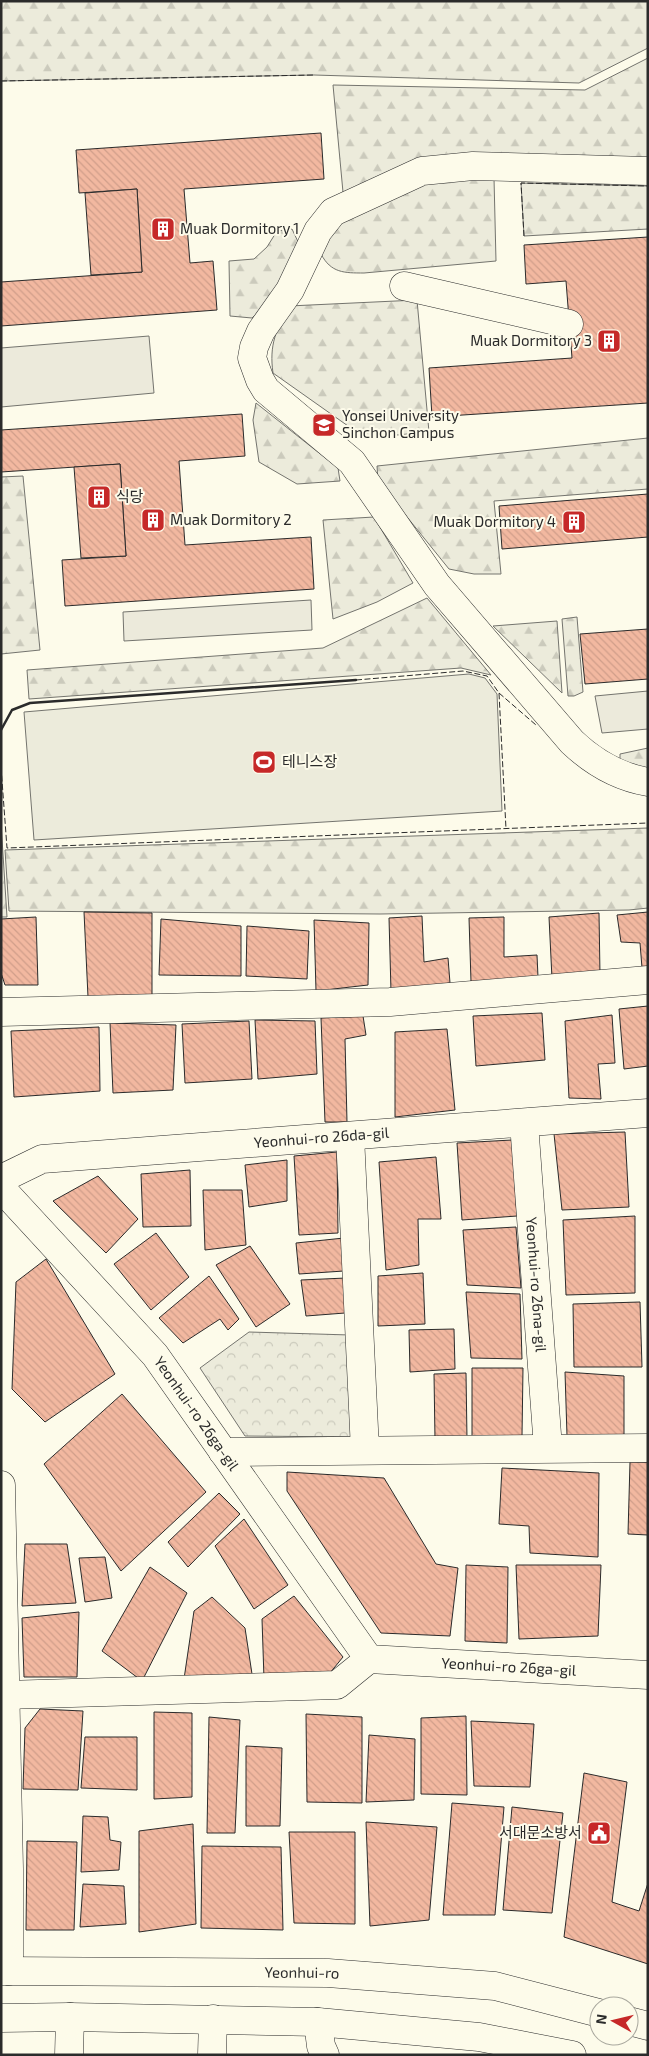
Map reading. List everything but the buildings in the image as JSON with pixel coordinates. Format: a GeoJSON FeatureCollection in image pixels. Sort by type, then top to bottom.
{"type":"FeatureCollection","features":[{"type":"Feature","properties":{"kind":"street"},"geometry":{"type":"LineString","coordinates":[[648,171],[473,166],[422,171],[333,212],[318,231],[290,290],[261,331],[254,346],[252,358],[266,390],[352,462],[437,585],[572,742],[589,758],[608,769],[648,782]]}},
{"type":"Feature","properties":{"kind":"street"},"geometry":{"type":"LineString","coordinates":[[404,286],[569,324]]}},
{"type":"Feature","properties":{"kind":"street"},"geometry":{"type":"LineString","coordinates":[[1,1012],[390,1002],[648,980]]}},
{"type":"Feature","properties":{"kind":"street","name":"Yeonhui-ro 26da-gil"},"geometry":{"type":"LineString","coordinates":[[1,1179],[42,1159],[648,1113]]}},
{"type":"Feature","properties":{"kind":"street","name":"Yeonhui-ro 26na-gil"},"geometry":{"type":"LineString","coordinates":[[524,1123],[548,1448]]}},
{"type":"Feature","properties":{"kind":"street"},"geometry":{"type":"LineString","coordinates":[[350,1136],[365,1450]]}},
{"type":"Feature","properties":{"kind":"street","name":"Yeonhui-ro 26ga-gil"},"geometry":{"type":"LineString","coordinates":[[1,1188],[155,1355],[369,1659],[648,1675]]}},
{"type":"Feature","properties":{"kind":"street"},"geometry":{"type":"LineString","coordinates":[[223,1452],[648,1448]]}},
{"type":"Feature","properties":{"kind":"street"},"geometry":{"type":"LineString","coordinates":[[1,1485],[6,1695],[5,1971]]}},
{"type":"Feature","properties":{"kind":"street"},"geometry":{"type":"LineString","coordinates":[[6,1695],[337,1685],[369,1659]]}},
{"type":"Feature","properties":{"kind":"street","name":"Yeonhui-ro"},"geometry":{"type":"LineString","coordinates":[[5,1971],[328,1973],[495,1986],[589,2010]]}},
{"type":"Feature","properties":{"kind":"street"},"geometry":{"type":"LineString","coordinates":[[1,2018],[70,2017],[318,2022],[483,2038],[572,2055]]}},
{"type":"Feature","properties":{"kind":"street"},"geometry":{"type":"LineString","coordinates":[[69,2055],[70,2017]]}},
{"type":"Feature","properties":{"kind":"street"},"geometry":{"type":"LineString","coordinates":[[212,2055],[213,2019]]}},
{"type":"Feature","properties":{"kind":"street"},"geometry":{"type":"LineString","coordinates":[[318,2022],[321,2046],[325,2055]]}},
{"type":"Feature","properties":{"kind":"green space"},"geometry":{"type":"Polygon","coordinates":[[[1,1],[648,1],[648,48],[579,83],[314,75],[1,81],[1,1]]]}},
{"type":"Feature","properties":{"kind":"green space"},"geometry":{"type":"Polygon","coordinates":[[[648,58],[648,162],[522,158],[344,203],[333,85],[585,90],[648,58]]]}},
{"type":"Feature","properties":{"kind":"green space"},"geometry":{"type":"Polygon","coordinates":[[[494,178],[496,261],[350,273],[339,271],[329,265],[321,254],[328,230],[409,182],[494,178]]]}},
{"type":"Feature","properties":{"kind":"green space"},"geometry":{"type":"Polygon","coordinates":[[[521,183],[648,186],[648,229],[524,236],[521,183]]]}},
{"type":"Feature","properties":{"kind":"green space"},"geometry":{"type":"Polygon","coordinates":[[[292,229],[300,246],[272,298],[252,318],[230,316],[229,261],[254,259],[267,247],[277,231],[292,229]]]}},
{"type":"Feature","properties":{"kind":"green space"},"geometry":{"type":"Polygon","coordinates":[[[417,300],[429,432],[365,438],[273,373],[273,346],[280,323],[289,306],[417,300]]]}},
{"type":"Feature","properties":{"kind":"green space"},"geometry":{"type":"Polygon","coordinates":[[[256,403],[338,468],[340,481],[297,484],[259,462],[253,420],[256,403]]]}},
{"type":"Feature","properties":{"kind":"green space"},"geometry":{"type":"Polygon","coordinates":[[[648,438],[648,489],[494,501],[501,574],[474,574],[449,569],[378,481],[377,466],[648,438]]]}},
{"type":"Feature","properties":{"kind":"green space"},"geometry":{"type":"Polygon","coordinates":[[[23,476],[40,650],[1,654],[1,477],[23,476]]]}},
{"type":"Feature","properties":{"kind":"green space"},"geometry":{"type":"Polygon","coordinates":[[[374,517],[413,583],[377,602],[333,619],[323,520],[374,517]]]}},
{"type":"Feature","properties":{"kind":"green space"},"geometry":{"type":"Polygon","coordinates":[[[427,598],[491,675],[461,668],[29,699],[27,670],[323,648],[427,598]]]}},
{"type":"Feature","properties":{"kind":"green space"},"geometry":{"type":"Polygon","coordinates":[[[577,617],[583,692],[574,696],[568,696],[562,619],[577,617]]]}},
{"type":"Feature","properties":{"kind":"green space"},"geometry":{"type":"Polygon","coordinates":[[[557,621],[562,693],[493,626],[557,621]]]}},
{"type":"Feature","properties":{"kind":"green space","name":"테니스장"},"geometry":{"type":"Polygon","coordinates":[[[469,674],[485,678],[497,694],[502,811],[34,840],[24,712],[469,674]]]}},
{"type":"Feature","properties":{"kind":"green space"},"geometry":{"type":"Polygon","coordinates":[[[648,748],[648,770],[620,762],[620,754],[648,748]]]}},
{"type":"Feature","properties":{"kind":"green space"},"geometry":{"type":"Polygon","coordinates":[[[1,823],[7,917],[1,917],[1,823]]]}},
{"type":"Feature","properties":{"kind":"green space"},"geometry":{"type":"Polygon","coordinates":[[[648,828],[648,908],[629,910],[380,914],[9,911],[5,850],[648,828]]]}},
{"type":"Feature","properties":{"kind":"green space"},"geometry":{"type":"Polygon","coordinates":[[[249,1332],[350,1335],[351,1437],[245,1436],[200,1368],[249,1332]]]}},
{"type":"Feature","properties":{"kind":"shaded area"},"geometry":{"type":"Polygon","coordinates":[[[149,336],[154,393],[1,407],[1,348],[149,336]]]}},
{"type":"Feature","properties":{"kind":"shaded area"},"geometry":{"type":"Polygon","coordinates":[[[311,600],[312,630],[124,641],[123,612],[311,600]]]}},
{"type":"Feature","properties":{"kind":"shaded area"},"geometry":{"type":"Polygon","coordinates":[[[648,691],[648,729],[602,733],[595,696],[648,691]]]}},
{"type":"Feature","properties":{"kind":"fence"},"geometry":{"type":"LineString","coordinates":[[1,81],[314,75]]}},
{"type":"Feature","properties":{"kind":"fence"},"geometry":{"type":"LineString","coordinates":[[524,236],[521,183],[648,186]]}},
{"type":"Feature","properties":{"kind":"fence"},"geometry":{"type":"LineString","coordinates":[[356,680],[463,671],[487,676],[499,693],[506,829]]}},
{"type":"Feature","properties":{"kind":"fence"},"geometry":{"type":"LineString","coordinates":[[499,693],[536,725]]}},
{"type":"Feature","properties":{"kind":"fence"},"geometry":{"type":"LineString","coordinates":[[1,767],[7,848],[648,823]]}},
{"type":"Feature","properties":{"kind":"wall"},"geometry":{"type":"LineString","coordinates":[[1,730],[12,710],[30,703],[356,680]]}},
{"type":"Feature","properties":{"kind":"place","name":"Muak Dormitory 1"},"geometry":{"type":"Point","coordinates":[163,229]}},
{"type":"Feature","properties":{"kind":"place","name":"Muak Dormitory 3"},"geometry":{"type":"Point","coordinates":[609,341]}},
{"type":"Feature","properties":{"kind":"place","name":"Yonsei University Sinchon Campus"},"geometry":{"type":"Point","coordinates":[324,425]}},
{"type":"Feature","properties":{"kind":"place","name":"식당"},"geometry":{"type":"Point","coordinates":[99,497]}},
{"type":"Feature","properties":{"kind":"place","name":"Muak Dormitory 2"},"geometry":{"type":"Point","coordinates":[153,520]}},
{"type":"Feature","properties":{"kind":"place","name":"Muak Dormitory 4"},"geometry":{"type":"Point","coordinates":[574,522]}},
{"type":"Feature","properties":{"kind":"place","name":"테니스장"},"geometry":{"type":"Point","coordinates":[264,762]}},
{"type":"Feature","properties":{"kind":"place","name":"서대문소방서"},"geometry":{"type":"Point","coordinates":[599,1833]}}]}
